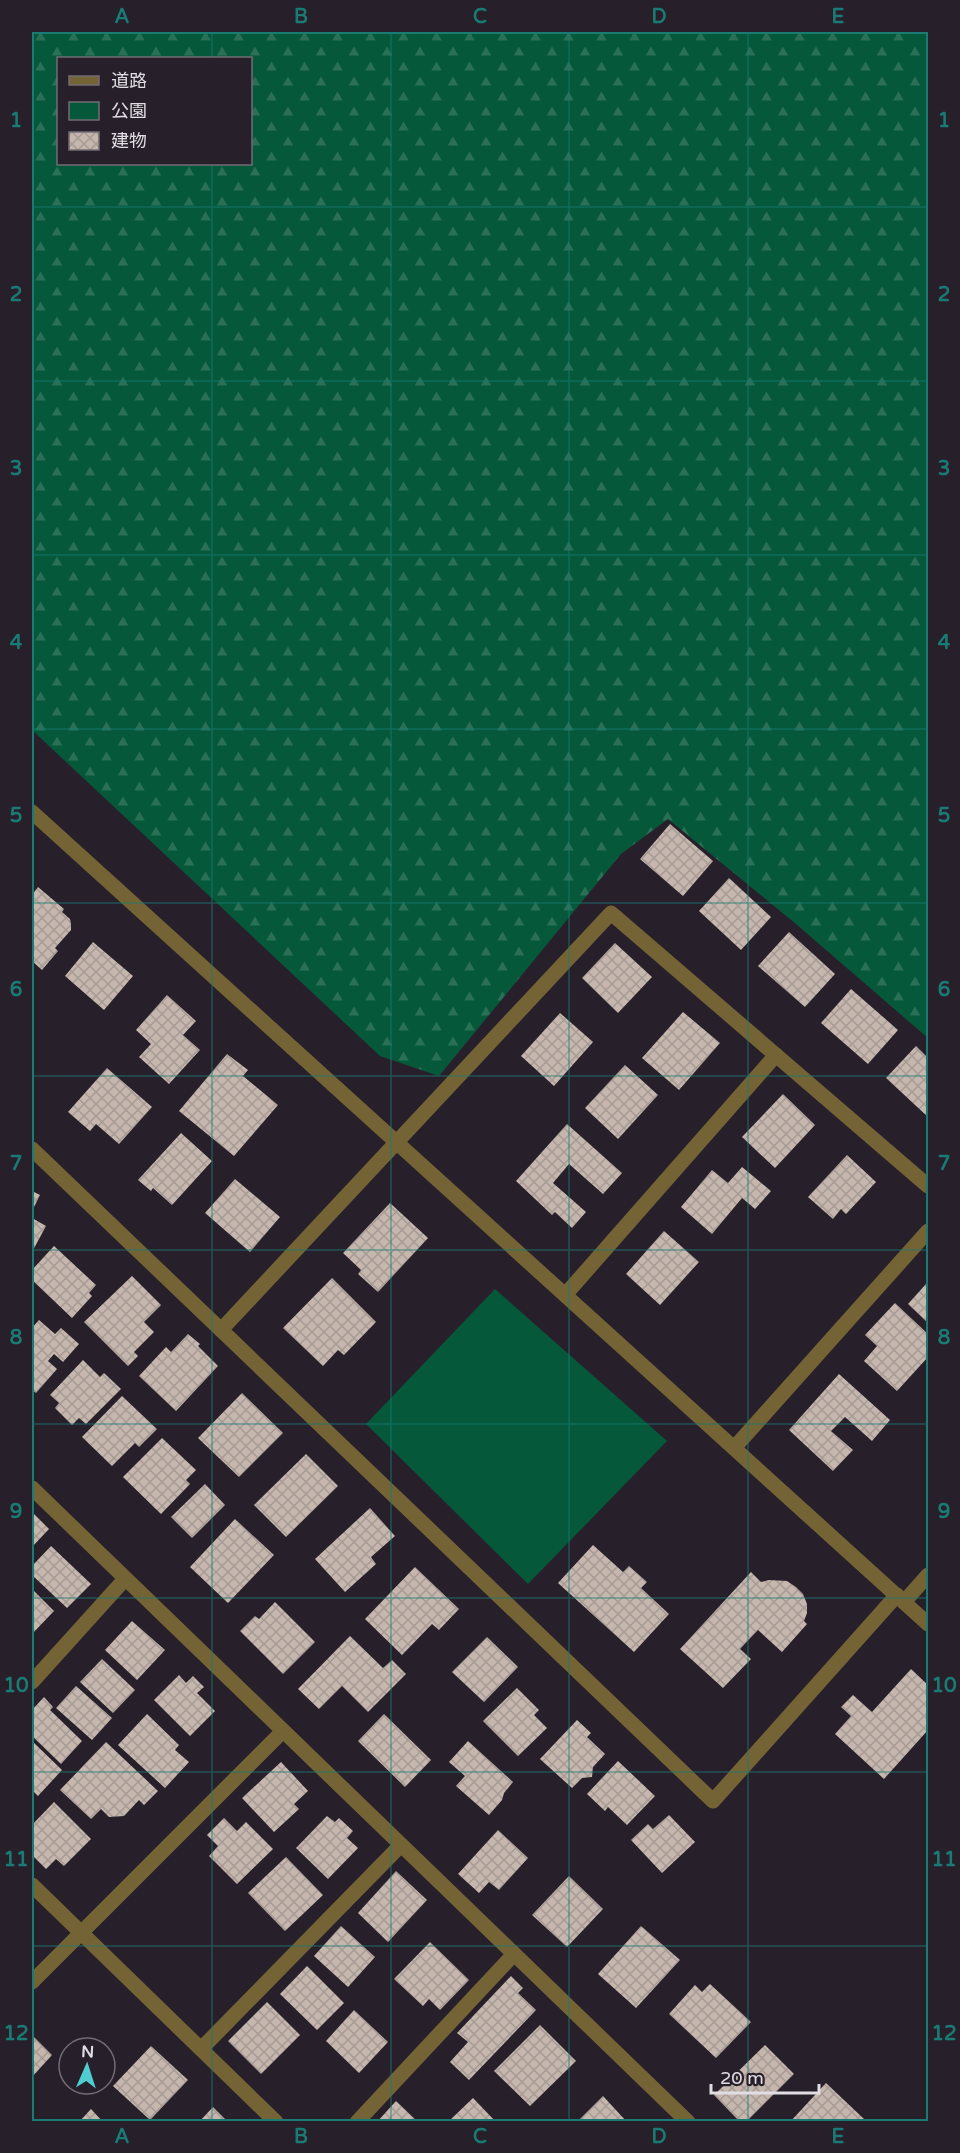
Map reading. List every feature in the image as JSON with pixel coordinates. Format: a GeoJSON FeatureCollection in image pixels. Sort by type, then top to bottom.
{"type":"FeatureCollection","features":[{"type":"Feature","properties":{"kind":"street"},"geometry":{"type":"LineString","coordinates":[[32,812],[928,1624]]}},
{"type":"Feature","properties":{"kind":"street"},"geometry":{"type":"LineString","coordinates":[[221,1330],[611,913],[928,1186]]}},
{"type":"Feature","properties":{"kind":"street"},"geometry":{"type":"LineString","coordinates":[[565,1295],[776,1055]]}},
{"type":"Feature","properties":{"kind":"street"},"geometry":{"type":"LineString","coordinates":[[32,1149],[713,1801],[901,1599],[928,1575]]}},
{"type":"Feature","properties":{"kind":"street"},"geometry":{"type":"LineString","coordinates":[[734,1449],[928,1231]]}},
{"type":"Feature","properties":{"kind":"street"},"geometry":{"type":"LineString","coordinates":[[32,1488],[688,2121]]}},
{"type":"Feature","properties":{"kind":"street"},"geometry":{"type":"LineString","coordinates":[[32,1682],[125,1579]]}},
{"type":"Feature","properties":{"kind":"street"},"geometry":{"type":"LineString","coordinates":[[32,1982],[283,1731]]}},
{"type":"Feature","properties":{"kind":"street"},"geometry":{"type":"LineString","coordinates":[[201,2049],[401,1845]]}},
{"type":"Feature","properties":{"kind":"street"},"geometry":{"type":"LineString","coordinates":[[32,1885],[276,2121]]}},
{"type":"Feature","properties":{"kind":"street"},"geometry":{"type":"LineString","coordinates":[[357,2121],[514,1954]]}},
{"type":"Feature","properties":{"kind":"green space"},"geometry":{"type":"Polygon","coordinates":[[[32,32],[928,32],[928,1038],[796,924],[668,819],[621,854],[439,1076],[380,1056],[32,730],[32,32]]]}},
{"type":"Feature","properties":{"kind":"green space"},"geometry":{"type":"Polygon","coordinates":[[[495,1289],[667,1441],[528,1584],[366,1424],[495,1289]]]}},
{"type":"Feature","properties":{"kind":"building"},"geometry":{"type":"Polygon","coordinates":[[[670,824],[713,861],[683,896],[640,859],[670,824]]]}},
{"type":"Feature","properties":{"kind":"building"},"geometry":{"type":"Polygon","coordinates":[[[729,878],[771,917],[741,950],[699,911],[729,878]]]}},
{"type":"Feature","properties":{"kind":"building"},"geometry":{"type":"Polygon","coordinates":[[[38,887],[64,909],[62,912],[70,919],[71,924],[71,930],[55,948],[58,951],[42,970],[32,961],[32,895],[38,887]]]}},
{"type":"Feature","properties":{"kind":"building"},"geometry":{"type":"Polygon","coordinates":[[[789,932],[835,974],[805,1007],[758,966],[789,932]]]}},
{"type":"Feature","properties":{"kind":"building"},"geometry":{"type":"Polygon","coordinates":[[[93,942],[133,976],[104,1010],[65,976],[93,942]]]}},
{"type":"Feature","properties":{"kind":"building"},"geometry":{"type":"Polygon","coordinates":[[[615,943],[652,977],[618,1013],[582,978],[615,943]]]}},
{"type":"Feature","properties":{"kind":"building"},"geometry":{"type":"Polygon","coordinates":[[[851,989],[898,1030],[868,1064],[821,1023],[851,989]]]}},
{"type":"Feature","properties":{"kind":"building"},"geometry":{"type":"Polygon","coordinates":[[[167,995],[196,1021],[183,1035],[200,1050],[169,1084],[139,1057],[151,1044],[136,1030],[167,995]]]}},
{"type":"Feature","properties":{"kind":"building"},"geometry":{"type":"Polygon","coordinates":[[[683,1012],[720,1043],[679,1090],[642,1058],[683,1012]]]}},
{"type":"Feature","properties":{"kind":"building"},"geometry":{"type":"Polygon","coordinates":[[[560,1013],[593,1042],[554,1086],[521,1056],[560,1013]]]}},
{"type":"Feature","properties":{"kind":"building"},"geometry":{"type":"Polygon","coordinates":[[[916,1046],[928,1058],[928,1117],[886,1078],[916,1046]]]}},
{"type":"Feature","properties":{"kind":"building"},"geometry":{"type":"Polygon","coordinates":[[[227,1054],[248,1070],[243,1076],[278,1105],[234,1156],[179,1111],[227,1054]]]}},
{"type":"Feature","properties":{"kind":"building"},"geometry":{"type":"Polygon","coordinates":[[[625,1065],[658,1095],[618,1139],[585,1108],[625,1065]]]}},
{"type":"Feature","properties":{"kind":"building"},"geometry":{"type":"Polygon","coordinates":[[[107,1068],[152,1107],[119,1144],[96,1124],[90,1131],[68,1112],[107,1068]]]}},
{"type":"Feature","properties":{"kind":"building"},"geometry":{"type":"Polygon","coordinates":[[[783,1094],[815,1125],[775,1168],[742,1137],[783,1094]]]}},
{"type":"Feature","properties":{"kind":"building"},"geometry":{"type":"Polygon","coordinates":[[[567,1124],[622,1173],[603,1194],[569,1164],[553,1183],[586,1212],[572,1228],[555,1212],[552,1215],[516,1181],[567,1124]]]}},
{"type":"Feature","properties":{"kind":"building"},"geometry":{"type":"Polygon","coordinates":[[[181,1133],[212,1161],[172,1205],[153,1188],[151,1191],[138,1180],[181,1133]]]}},
{"type":"Feature","properties":{"kind":"building"},"geometry":{"type":"Polygon","coordinates":[[[847,1155],[876,1182],[846,1214],[841,1209],[833,1219],[808,1197],[847,1155]]]}},
{"type":"Feature","properties":{"kind":"building"},"geometry":{"type":"Polygon","coordinates":[[[742,1167],[771,1191],[755,1209],[742,1198],[712,1234],[681,1207],[712,1170],[728,1183],[742,1167]]]}},
{"type":"Feature","properties":{"kind":"building"},"geometry":{"type":"Polygon","coordinates":[[[235,1179],[280,1217],[250,1252],[205,1213],[235,1179]]]}},
{"type":"Feature","properties":{"kind":"building"},"geometry":{"type":"Polygon","coordinates":[[[32,1191],[40,1195],[32,1211],[32,1191]]]}},
{"type":"Feature","properties":{"kind":"building"},"geometry":{"type":"Polygon","coordinates":[[[390,1203],[428,1238],[378,1292],[358,1274],[361,1270],[343,1253],[390,1203]]]}},
{"type":"Feature","properties":{"kind":"building"},"geometry":{"type":"Polygon","coordinates":[[[32,1218],[46,1226],[32,1252],[32,1218]]]}},
{"type":"Feature","properties":{"kind":"building"},"geometry":{"type":"Polygon","coordinates":[[[664,1231],[699,1262],[660,1305],[626,1274],[664,1231]]]}},
{"type":"Feature","properties":{"kind":"building"},"geometry":{"type":"Polygon","coordinates":[[[54,1246],[96,1285],[89,1293],[92,1296],[72,1318],[32,1280],[32,1270],[54,1246]]]}},
{"type":"Feature","properties":{"kind":"building"},"geometry":{"type":"Polygon","coordinates":[[[132,1276],[161,1305],[144,1322],[154,1332],[134,1352],[138,1356],[128,1366],[84,1322],[132,1276]]]}},
{"type":"Feature","properties":{"kind":"building"},"geometry":{"type":"Polygon","coordinates":[[[332,1278],[376,1322],[344,1355],[338,1350],[323,1366],[283,1328],[332,1278]]]}},
{"type":"Feature","properties":{"kind":"building"},"geometry":{"type":"Polygon","coordinates":[[[926,1284],[928,1287],[928,1323],[908,1304],[926,1284]]]}},
{"type":"Feature","properties":{"kind":"building"},"geometry":{"type":"Polygon","coordinates":[[[895,1303],[928,1334],[928,1357],[897,1391],[864,1361],[877,1346],[865,1335],[895,1303]]]}},
{"type":"Feature","properties":{"kind":"building"},"geometry":{"type":"Polygon","coordinates":[[[39,1320],[55,1334],[61,1328],[79,1344],[63,1362],[54,1354],[48,1361],[57,1369],[36,1393],[32,1390],[32,1328],[39,1320]]]}},
{"type":"Feature","properties":{"kind":"building"},"geometry":{"type":"Polygon","coordinates":[[[188,1334],[200,1344],[198,1346],[218,1366],[176,1411],[139,1376],[166,1347],[171,1352],[188,1334]]]}},
{"type":"Feature","properties":{"kind":"building"},"geometry":{"type":"Polygon","coordinates":[[[83,1360],[100,1377],[104,1373],[121,1389],[86,1424],[79,1418],[72,1425],[55,1408],[59,1403],[50,1395],[83,1360]]]}},
{"type":"Feature","properties":{"kind":"building"},"geometry":{"type":"Polygon","coordinates":[[[839,1374],[890,1420],[872,1441],[845,1417],[831,1431],[853,1450],[833,1471],[789,1430],[839,1374]]]}},
{"type":"Feature","properties":{"kind":"building"},"geometry":{"type":"Polygon","coordinates":[[[242,1393],[283,1433],[239,1477],[198,1438],[242,1393]]]}},
{"type":"Feature","properties":{"kind":"building"},"geometry":{"type":"Polygon","coordinates":[[[122,1396],[157,1429],[139,1447],[135,1443],[112,1466],[82,1437],[122,1396]]]}},
{"type":"Feature","properties":{"kind":"building"},"geometry":{"type":"Polygon","coordinates":[[[162,1438],[196,1470],[186,1480],[190,1484],[161,1514],[123,1477],[162,1438]]]}},
{"type":"Feature","properties":{"kind":"building"},"geometry":{"type":"Polygon","coordinates":[[[306,1454],[338,1486],[286,1537],[254,1505],[306,1454]]]}},
{"type":"Feature","properties":{"kind":"building"},"geometry":{"type":"Polygon","coordinates":[[[205,1484],[225,1505],[192,1538],[171,1517],[205,1484]]]}},
{"type":"Feature","properties":{"kind":"building"},"geometry":{"type":"Polygon","coordinates":[[[370,1508],[395,1536],[371,1557],[376,1564],[345,1592],[315,1559],[370,1508]]]}},
{"type":"Feature","properties":{"kind":"building"},"geometry":{"type":"Polygon","coordinates":[[[32,1512],[49,1529],[32,1547],[32,1512]]]}},
{"type":"Feature","properties":{"kind":"building"},"geometry":{"type":"Polygon","coordinates":[[[235,1519],[274,1555],[228,1603],[190,1567],[235,1519]]]}},
{"type":"Feature","properties":{"kind":"building"},"geometry":{"type":"Polygon","coordinates":[[[593,1545],[623,1572],[629,1566],[647,1582],[641,1588],[669,1614],[634,1652],[558,1583],[593,1545]]]}},
{"type":"Feature","properties":{"kind":"building"},"geometry":{"type":"Polygon","coordinates":[[[51,1546],[91,1584],[67,1608],[32,1575],[32,1566],[51,1546]]]}},
{"type":"Feature","properties":{"kind":"building"},"geometry":{"type":"Polygon","coordinates":[[[415,1567],[459,1609],[439,1630],[432,1624],[402,1655],[365,1619],[415,1567]]]}},
{"type":"Feature","properties":{"kind":"building"},"geometry":{"type":"Polygon","coordinates":[[[751,1572],[761,1582],[787,1581],[796,1587],[803,1594],[807,1604],[804,1621],[807,1624],[782,1652],[758,1630],[740,1649],[751,1659],[723,1688],[680,1649],[751,1572]]]}},
{"type":"Feature","properties":{"kind":"building"},"geometry":{"type":"Polygon","coordinates":[[[32,1589],[54,1611],[32,1634],[32,1589]]]}},
{"type":"Feature","properties":{"kind":"building"},"geometry":{"type":"Polygon","coordinates":[[[275,1602],[315,1642],[283,1674],[240,1631],[255,1616],[259,1619],[275,1602]]]}},
{"type":"Feature","properties":{"kind":"building"},"geometry":{"type":"Polygon","coordinates":[[[132,1621],[165,1650],[137,1680],[105,1650],[132,1621]]]}},
{"type":"Feature","properties":{"kind":"building"},"geometry":{"type":"Polygon","coordinates":[[[350,1636],[383,1668],[392,1660],[406,1674],[368,1712],[342,1686],[319,1709],[298,1689],[350,1636]]]}},
{"type":"Feature","properties":{"kind":"building"},"geometry":{"type":"Polygon","coordinates":[[[487,1637],[518,1667],[484,1702],[452,1672],[487,1637]]]}},
{"type":"Feature","properties":{"kind":"building"},"geometry":{"type":"Polygon","coordinates":[[[102,1659],[135,1690],[113,1713],[80,1682],[102,1659]]]}},
{"type":"Feature","properties":{"kind":"building"},"geometry":{"type":"Polygon","coordinates":[[[911,1669],[928,1685],[928,1730],[884,1779],[835,1734],[851,1716],[841,1707],[853,1695],[872,1712],[911,1669]]]}},
{"type":"Feature","properties":{"kind":"building"},"geometry":{"type":"Polygon","coordinates":[[[179,1675],[186,1683],[193,1676],[204,1687],[197,1693],[215,1711],[190,1736],[154,1700],[179,1675]]]}},
{"type":"Feature","properties":{"kind":"building"},"geometry":{"type":"Polygon","coordinates":[[[76,1686],[112,1718],[92,1740],[56,1708],[76,1686]]]}},
{"type":"Feature","properties":{"kind":"building"},"geometry":{"type":"Polygon","coordinates":[[[517,1688],[539,1710],[534,1715],[547,1728],[518,1756],[483,1721],[517,1688]]]}},
{"type":"Feature","properties":{"kind":"building"},"geometry":{"type":"Polygon","coordinates":[[[44,1697],[53,1707],[50,1710],[82,1741],[61,1764],[32,1736],[32,1710],[44,1697]]]}},
{"type":"Feature","properties":{"kind":"building"},"geometry":{"type":"Polygon","coordinates":[[[147,1714],[179,1745],[175,1750],[189,1762],[165,1788],[118,1745],[147,1714]]]}},
{"type":"Feature","properties":{"kind":"building"},"geometry":{"type":"Polygon","coordinates":[[[384,1714],[431,1760],[405,1787],[358,1741],[384,1714]]]}},
{"type":"Feature","properties":{"kind":"building"},"geometry":{"type":"Polygon","coordinates":[[[577,1720],[591,1733],[587,1737],[605,1754],[593,1767],[592,1777],[582,1778],[572,1788],[540,1759],[577,1720]]]}},
{"type":"Feature","properties":{"kind":"building"},"geometry":{"type":"Polygon","coordinates":[[[32,1741],[62,1770],[38,1796],[32,1790],[32,1741]]]}},
{"type":"Feature","properties":{"kind":"building"},"geometry":{"type":"Polygon","coordinates":[[[468,1741],[513,1782],[489,1815],[456,1786],[465,1776],[449,1762],[468,1741]]]}},
{"type":"Feature","properties":{"kind":"building"},"geometry":{"type":"Polygon","coordinates":[[[106,1742],[158,1791],[144,1805],[139,1800],[124,1816],[109,1817],[101,1809],[91,1819],[60,1790],[106,1742]]]}},
{"type":"Feature","properties":{"kind":"building"},"geometry":{"type":"Polygon","coordinates":[[[618,1761],[655,1796],[627,1825],[608,1807],[605,1811],[587,1794],[618,1761]]]}},
{"type":"Feature","properties":{"kind":"building"},"geometry":{"type":"Polygon","coordinates":[[[281,1762],[308,1791],[294,1804],[299,1809],[274,1832],[242,1798],[281,1762]]]}},
{"type":"Feature","properties":{"kind":"building"},"geometry":{"type":"Polygon","coordinates":[[[54,1802],[91,1839],[64,1866],[56,1859],[46,1869],[32,1855],[32,1825],[54,1802]]]}},
{"type":"Feature","properties":{"kind":"building"},"geometry":{"type":"Polygon","coordinates":[[[669,1815],[695,1842],[662,1873],[631,1840],[648,1824],[653,1829],[669,1815]]]}},
{"type":"Feature","properties":{"kind":"building"},"geometry":{"type":"Polygon","coordinates":[[[327,1816],[335,1822],[339,1818],[353,1831],[347,1838],[358,1848],[328,1879],[296,1848],[327,1816]]]}},
{"type":"Feature","properties":{"kind":"building"},"geometry":{"type":"Polygon","coordinates":[[[224,1818],[237,1831],[246,1822],[273,1849],[237,1884],[209,1856],[218,1846],[207,1835],[224,1818]]]}},
{"type":"Feature","properties":{"kind":"building"},"geometry":{"type":"Polygon","coordinates":[[[498,1830],[528,1858],[499,1890],[489,1882],[479,1893],[458,1874],[498,1830]]]}},
{"type":"Feature","properties":{"kind":"building"},"geometry":{"type":"Polygon","coordinates":[[[286,1857],[323,1895],[285,1931],[248,1893],[286,1857]]]}},
{"type":"Feature","properties":{"kind":"building"},"geometry":{"type":"Polygon","coordinates":[[[396,1871],[427,1900],[388,1942],[358,1913],[396,1871]]]}},
{"type":"Feature","properties":{"kind":"building"},"geometry":{"type":"Polygon","coordinates":[[[569,1876],[603,1909],[567,1947],[532,1915],[569,1876]]]}},
{"type":"Feature","properties":{"kind":"building"},"geometry":{"type":"Polygon","coordinates":[[[341,1926],[375,1957],[348,1987],[314,1956],[341,1926]]]}},
{"type":"Feature","properties":{"kind":"building"},"geometry":{"type":"Polygon","coordinates":[[[641,1926],[680,1960],[636,2008],[598,1974],[641,1926]]]}},
{"type":"Feature","properties":{"kind":"building"},"geometry":{"type":"Polygon","coordinates":[[[430,1942],[469,1980],[440,2010],[429,1999],[423,2006],[394,1979],[430,1942]]]}},
{"type":"Feature","properties":{"kind":"building"},"geometry":{"type":"Polygon","coordinates":[[[307,1966],[344,2003],[317,2030],[280,1994],[307,1966]]]}},
{"type":"Feature","properties":{"kind":"building"},"geometry":{"type":"Polygon","coordinates":[[[511,1976],[523,1988],[518,1993],[536,2010],[469,2080],[450,2062],[468,2042],[457,2033],[511,1976]]]}},
{"type":"Feature","properties":{"kind":"building"},"geometry":{"type":"Polygon","coordinates":[[[710,1984],[751,2022],[716,2058],[669,2014],[695,1985],[702,1992],[710,1984]]]}},
{"type":"Feature","properties":{"kind":"building"},"geometry":{"type":"Polygon","coordinates":[[[267,2002],[300,2035],[261,2074],[228,2041],[267,2002]]]}},
{"type":"Feature","properties":{"kind":"building"},"geometry":{"type":"Polygon","coordinates":[[[354,2010],[388,2042],[359,2073],[326,2041],[354,2010]]]}},
{"type":"Feature","properties":{"kind":"building"},"geometry":{"type":"Polygon","coordinates":[[[540,2025],[576,2061],[530,2106],[494,2071],[540,2025]]]}},
{"type":"Feature","properties":{"kind":"building"},"geometry":{"type":"Polygon","coordinates":[[[32,2035],[52,2055],[32,2077],[32,2035]]]}},
{"type":"Feature","properties":{"kind":"building"},"geometry":{"type":"Polygon","coordinates":[[[765,2045],[794,2074],[746,2122],[740,2122],[714,2095],[765,2045]]]}},
{"type":"Feature","properties":{"kind":"building"},"geometry":{"type":"Polygon","coordinates":[[[151,2046],[188,2080],[150,2120],[117,2090],[117,2082],[151,2046]]]}},
{"type":"Feature","properties":{"kind":"building"},"geometry":{"type":"Polygon","coordinates":[[[826,2083],[864,2119],[862,2122],[790,2122],[826,2083]]]}},
{"type":"Feature","properties":{"kind":"building"},"geometry":{"type":"Polygon","coordinates":[[[603,2096],[627,2122],[577,2122],[603,2096]]]}},
{"type":"Feature","properties":{"kind":"building"},"geometry":{"type":"Polygon","coordinates":[[[473,2098],[496,2122],[448,2122],[473,2098]]]}},
{"type":"Feature","properties":{"kind":"building"},"geometry":{"type":"Polygon","coordinates":[[[396,2101],[418,2122],[377,2122],[396,2101]]]}},
{"type":"Feature","properties":{"kind":"building"},"geometry":{"type":"Polygon","coordinates":[[[213,2107],[228,2122],[199,2122],[213,2107]]]}},
{"type":"Feature","properties":{"kind":"building"},"geometry":{"type":"Polygon","coordinates":[[[91,2109],[103,2122],[79,2122],[91,2109]]]}}]}
